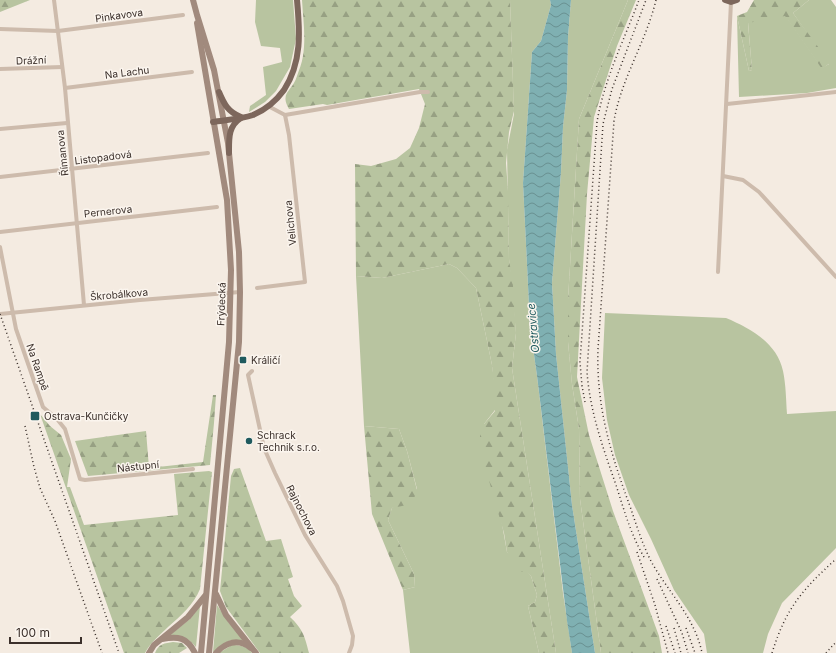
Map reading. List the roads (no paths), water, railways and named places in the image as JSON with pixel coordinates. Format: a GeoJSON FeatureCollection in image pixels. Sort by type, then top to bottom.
{"type":"FeatureCollection","features":[{"type":"Feature","properties":{"kind":"main road","name":"Frýdecká"},"geometry":{"type":"LineString","coordinates":[[193,0],[214,70],[224,120],[238,231],[240,292],[238,354],[226,465],[209,653]]}},
{"type":"Feature","properties":{"kind":"main road"},"geometry":{"type":"LineString","coordinates":[[213,122],[255,114],[268,106],[283,90],[291,78],[296,65],[299,43],[297,0]]}},
{"type":"Feature","properties":{"kind":"main road","name":"Frýdecká"},"geometry":{"type":"LineString","coordinates":[[197,15],[198,34],[227,200],[231,293],[229,342],[200,653]]}},
{"type":"Feature","properties":{"kind":"main road"},"geometry":{"type":"LineString","coordinates":[[218,92],[228,110],[242,117]]}},
{"type":"Feature","properties":{"kind":"main road"},"geometry":{"type":"LineString","coordinates":[[229,153],[229,134],[231,127],[242,117]]}},
{"type":"Feature","properties":{"kind":"main road"},"geometry":{"type":"LineString","coordinates":[[215,592],[226,615],[255,652]]}},
{"type":"Feature","properties":{"kind":"main road"},"geometry":{"type":"LineString","coordinates":[[148,653],[160,639],[184,621],[205,596]]}},
{"type":"Feature","properties":{"kind":"main road"},"geometry":{"type":"LineString","coordinates":[[160,639],[182,639],[188,643],[195,653]]}},
{"type":"Feature","properties":{"kind":"main road"},"geometry":{"type":"LineString","coordinates":[[216,653],[226,644],[233,642],[245,644],[255,652]]}},
{"type":"Feature","properties":{"kind":"street","name":"Římanova"},"geometry":{"type":"LineString","coordinates":[[54,0],[65,88],[84,306]]}},
{"type":"Feature","properties":{"kind":"street"},"geometry":{"type":"LineString","coordinates":[[718,272],[731,1]]}},
{"type":"Feature","properties":{"kind":"street","name":"Pinkavova"},"geometry":{"type":"LineString","coordinates":[[0,29],[58,31],[183,15]]}},
{"type":"Feature","properties":{"kind":"street","name":"Drážní"},"geometry":{"type":"LineString","coordinates":[[0,69],[62,67]]}},
{"type":"Feature","properties":{"kind":"street","name":"Na Lachu"},"geometry":{"type":"LineString","coordinates":[[65,88],[192,72]]}},
{"type":"Feature","properties":{"kind":"street"},"geometry":{"type":"LineString","coordinates":[[268,106],[285,115],[420,92],[428,92]]}},
{"type":"Feature","properties":{"kind":"street"},"geometry":{"type":"LineString","coordinates":[[727,104],[836,92]]}},
{"type":"Feature","properties":{"kind":"street","name":"Velichova"},"geometry":{"type":"LineString","coordinates":[[257,288],[305,282],[289,135],[285,115]]}},
{"type":"Feature","properties":{"kind":"street"},"geometry":{"type":"LineString","coordinates":[[0,129],[67,123]]}},
{"type":"Feature","properties":{"kind":"street","name":"Listopadová"},"geometry":{"type":"LineString","coordinates":[[0,177],[208,153]]}},
{"type":"Feature","properties":{"kind":"street"},"geometry":{"type":"LineString","coordinates":[[723,176],[741,179],[754,188],[836,277]]}},
{"type":"Feature","properties":{"kind":"street","name":"Pernerova"},"geometry":{"type":"LineString","coordinates":[[0,232],[217,207]]}},
{"type":"Feature","properties":{"kind":"street","name":"Na Rampě"},"geometry":{"type":"LineString","coordinates":[[0,247],[16,329],[43,407],[57,419],[64,429],[80,479],[85,480]]}},
{"type":"Feature","properties":{"kind":"street","name":"Škrobálkova"},"geometry":{"type":"LineString","coordinates":[[0,314],[240,292]]}},
{"type":"Feature","properties":{"kind":"street","name":"Rajnochova"},"geometry":{"type":"LineString","coordinates":[[252,371],[248,375],[264,448],[274,473],[305,535],[333,580],[343,601],[353,636],[349,653]]}},
{"type":"Feature","properties":{"kind":"street","name":"Nástupní"},"geometry":{"type":"LineString","coordinates":[[85,480],[193,469]]}},
{"type":"Feature","properties":{"kind":"water","name":"Ostravice"},"geometry":{"type":"Polygon","coordinates":[[[550,0],[571,0],[568,37],[567,90],[552,283],[556,354],[572,505],[595,653],[572,653],[530,326],[523,183],[532,52],[541,41],[551,5],[550,0]]]}},
{"type":"Feature","properties":{"kind":"railway"},"geometry":{"type":"LineString","coordinates":[[585,402],[580,362],[597,122],[609,75],[639,0]]}},
{"type":"Feature","properties":{"kind":"railway"},"geometry":{"type":"LineString","coordinates":[[644,557],[628,522],[602,444],[594,416],[587,372],[603,124],[612,89],[646,0]]}},
{"type":"Feature","properties":{"kind":"railway"},"geometry":{"type":"LineString","coordinates":[[656,0],[652,16],[622,90],[614,121],[598,349],[598,370],[602,411],[611,450],[640,536],[652,563],[694,628],[702,653]]}},
{"type":"Feature","properties":{"kind":"railway"},"geometry":{"type":"LineString","coordinates":[[0,314],[119,653]]}},
{"type":"Feature","properties":{"kind":"railway"},"geometry":{"type":"LineString","coordinates":[[25,426],[40,488],[55,521],[102,653]]}},
{"type":"Feature","properties":{"kind":"railway"},"geometry":{"type":"LineString","coordinates":[[637,552],[655,605],[668,653]]}},
{"type":"Feature","properties":{"kind":"railway"},"geometry":{"type":"LineString","coordinates":[[772,653],[777,637],[796,601],[804,590],[836,559]]}},
{"type":"Feature","properties":{"kind":"railway"},"geometry":{"type":"LineString","coordinates":[[657,579],[682,633],[688,653]]}},
{"type":"Feature","properties":{"kind":"railway"},"geometry":{"type":"LineString","coordinates":[[666,626],[675,653]]}},
{"type":"Feature","properties":{"kind":"railway"},"geometry":{"type":"LineString","coordinates":[[674,628],[681,653]]}},
{"type":"Feature","properties":{"kind":"railway"},"geometry":{"type":"LineString","coordinates":[[686,628],[695,653]]}},
{"type":"Feature","properties":{"kind":"railway"},"geometry":{"type":"LineString","coordinates":[[826,653],[836,642]]}},
{"type":"Feature","properties":{"kind":"place","name":"Králičí"},"geometry":{"type":"Point","coordinates":[243,360]}},
{"type":"Feature","properties":{"kind":"place","name":"Ostrava-Kunčičky"},"geometry":{"type":"Point","coordinates":[35,416]}},
{"type":"Feature","properties":{"kind":"place","name":"Schrack Technik s.r.o."},"geometry":{"type":"Point","coordinates":[249,441]}}]}
